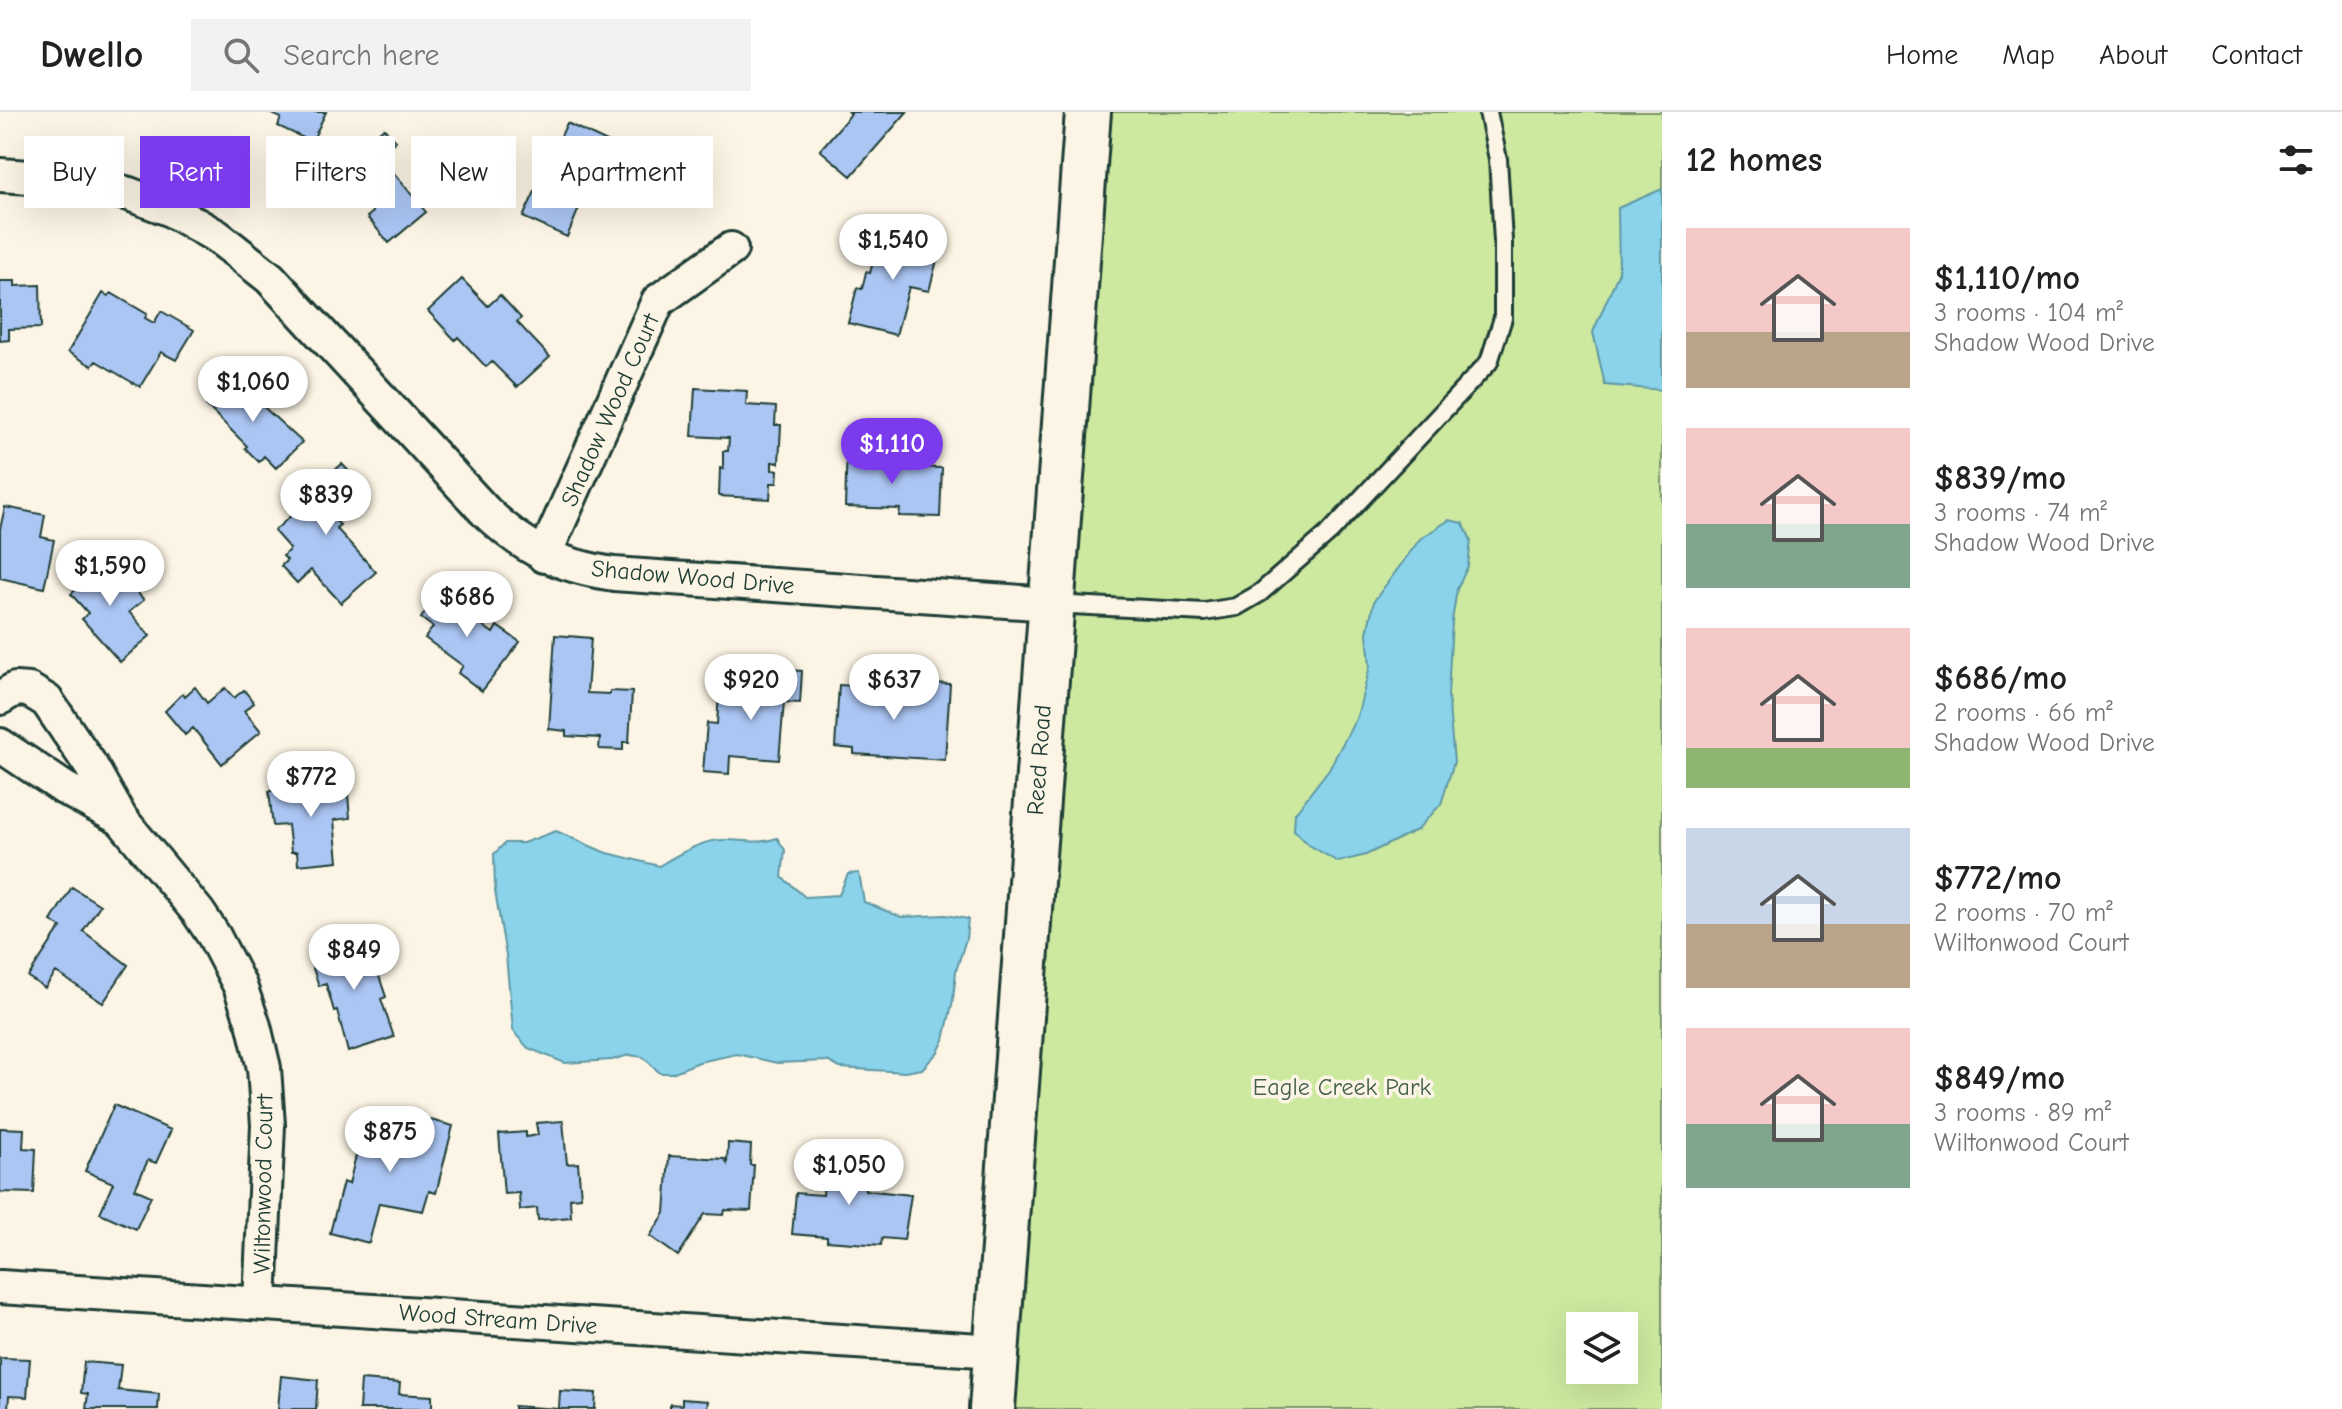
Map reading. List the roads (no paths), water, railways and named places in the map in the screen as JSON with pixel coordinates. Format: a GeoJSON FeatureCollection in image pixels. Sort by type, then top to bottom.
{"type":"FeatureCollection","features":[{"type":"Feature","properties":{"kind":"main road","name":"Reed Road"},"geometry":{"type":"LineString","coordinates":[[992,1409],[1088,112]]}},
{"type":"Feature","properties":{"kind":"street","name":"Shadow Wood Drive"},"geometry":{"type":"LineString","coordinates":[[0,175],[75,180],[129,194],[169,209],[218,237],[270,278],[485,511],[507,532],[544,556],[590,571],[614,574],[1051,604]]}},
{"type":"Feature","properties":{"kind":"street","name":"Shadow Wood Court"},"geometry":{"type":"LineString","coordinates":[[544,556],[658,301],[731,249]]}},
{"type":"Feature","properties":{"kind":"street","name":"Wiltonwood Court"},"geometry":{"type":"LineString","coordinates":[[0,698],[15,689],[29,690],[47,701],[91,766],[121,819],[198,912],[240,986],[264,1068],[268,1125],[260,1303]]}},
{"type":"Feature","properties":{"kind":"street","name":"Wiltonwood Court"},"geometry":{"type":"LineString","coordinates":[[0,745],[64,788],[121,819]]}},
{"type":"Feature","properties":{"kind":"street","name":"Wood Stream Drive"},"geometry":{"type":"LineString","coordinates":[[0,1287],[996,1351]]}},
{"type":"Feature","properties":{"kind":"lane"},"geometry":{"type":"LineString","coordinates":[[1051,604],[1204,612],[1236,607],[1260,593],[1330,532],[1489,362],[1503,318],[1503,269],[1498,159],[1488,112]]}},
{"type":"Feature","properties":{"kind":"water"},"geometry":{"type":"Polygon","coordinates":[[[1662,189],[1662,390],[1605,385],[1593,332],[1619,272],[1618,208],[1662,189]]]}},
{"type":"Feature","properties":{"kind":"water"},"geometry":{"type":"Polygon","coordinates":[[[1449,520],[1463,523],[1471,540],[1468,566],[1457,589],[1452,621],[1448,695],[1454,762],[1441,804],[1417,830],[1366,855],[1338,862],[1309,845],[1294,830],[1295,813],[1329,769],[1357,717],[1370,666],[1367,633],[1374,601],[1420,539],[1449,520]]]}},
{"type":"Feature","properties":{"kind":"water"},"geometry":{"type":"Polygon","coordinates":[[[556,831],[604,852],[659,866],[712,841],[777,838],[785,850],[782,877],[805,897],[839,895],[848,874],[859,873],[864,902],[901,917],[946,915],[968,919],[944,1040],[938,1052],[922,1069],[905,1072],[840,1068],[827,1061],[777,1063],[737,1054],[699,1062],[672,1073],[660,1073],[643,1057],[629,1055],[612,1060],[565,1063],[528,1048],[513,1030],[506,956],[495,891],[494,854],[505,843],[523,843],[556,831]]]}},
{"type":"Feature","properties":{"kind":"park label","name":"Eagle Creek Park"},"geometry":{"type":"Point","coordinates":[1342,1087]}}]}
